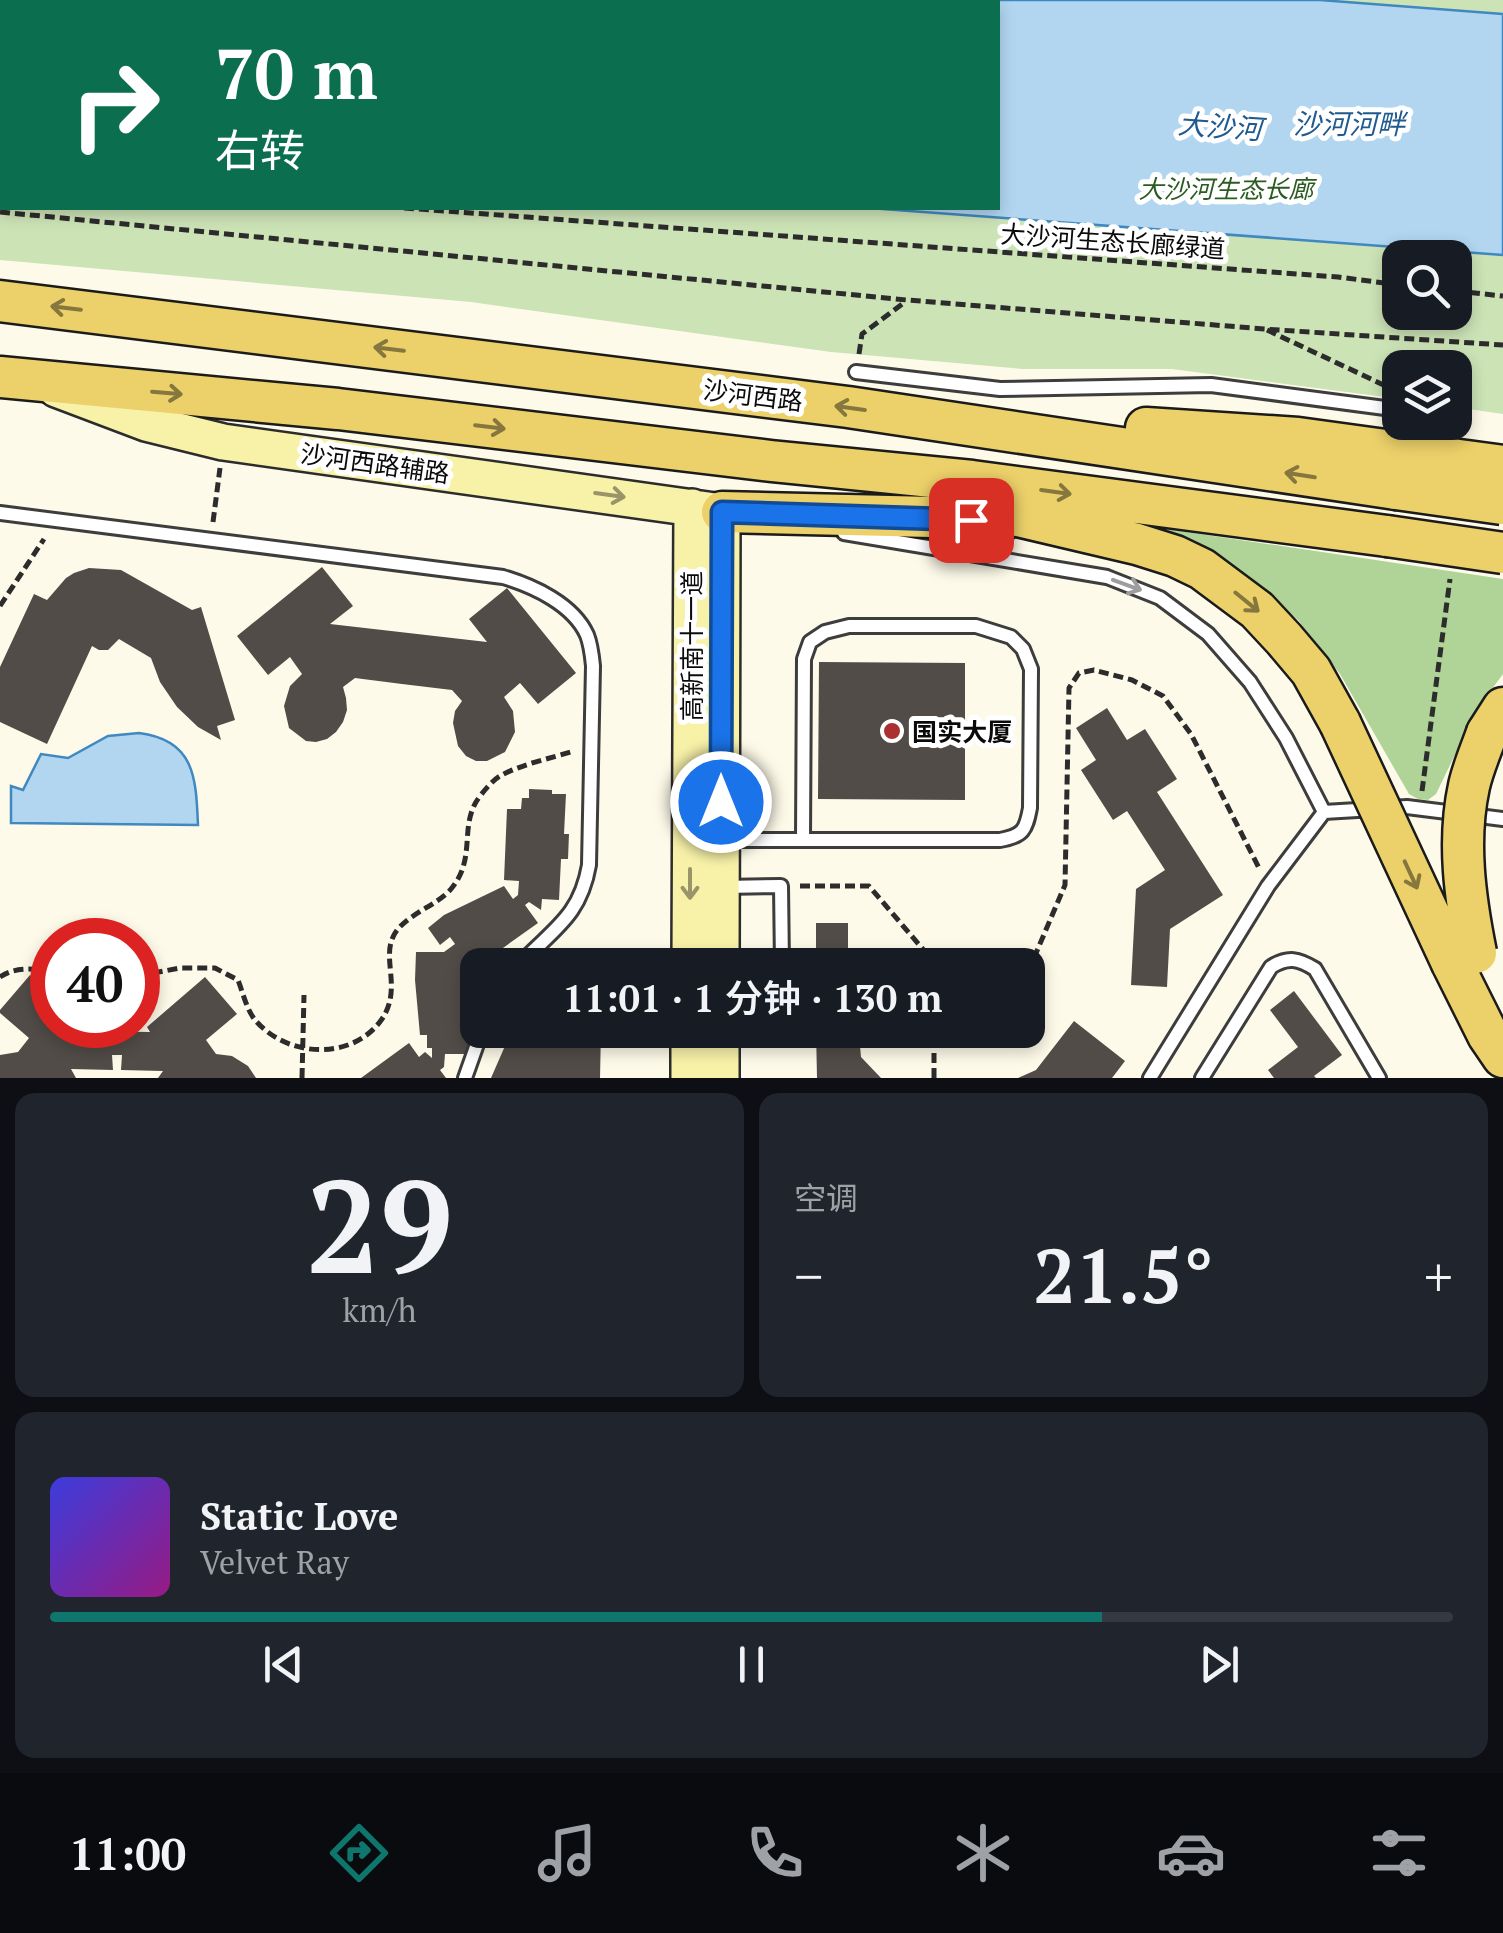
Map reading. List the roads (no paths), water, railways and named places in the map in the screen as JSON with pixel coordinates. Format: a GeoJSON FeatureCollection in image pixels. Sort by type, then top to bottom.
{"type":"FeatureCollection","features":[{"type":"Feature","properties":{"kind":"main road","name":"沙河西路"},"geometry":{"type":"LineString","coordinates":[[0,301],[947,421],[1258,434],[1398,470]]}},
{"type":"Feature","properties":{"kind":"main road"},"geometry":{"type":"LineString","coordinates":[[18,379],[338,409],[972,482],[1503,552]]}},
{"type":"Feature","properties":{"kind":"main road"},"geometry":{"type":"LineString","coordinates":[[772,461],[1097,533],[1175,556],[1225,584],[1257,610],[1311,670],[1464,958],[1503,1022]]}},
{"type":"Feature","properties":{"kind":"main road"},"geometry":{"type":"LineString","coordinates":[[1398,470],[1503,466]]}},
{"type":"Feature","properties":{"kind":"main road"},"geometry":{"type":"LineString","coordinates":[[1398,470],[1502,504]]}},
{"type":"Feature","properties":{"kind":"main road"},"geometry":{"type":"LineString","coordinates":[[707,509],[932,517],[1097,533]]}},
{"type":"Feature","properties":{"kind":"main road"},"geometry":{"type":"LineString","coordinates":[[1495,720],[1469,786],[1463,845],[1464,958],[1488,1036],[1503,1058]]}},
{"type":"Feature","properties":{"kind":"street","name":"沙河西路辅路"},"geometry":{"type":"LineString","coordinates":[[18,379],[146,423],[223,442],[707,509]]}},
{"type":"Feature","properties":{"kind":"street","name":"高新南十一道"},"geometry":{"type":"LineString","coordinates":[[707,509],[721,840],[721,948]]}},
{"type":"Feature","properties":{"kind":"street","name":"高新南十一道"},"geometry":{"type":"LineString","coordinates":[[691,948],[707,509]]}},
{"type":"Feature","properties":{"kind":"street"},"geometry":{"type":"LineString","coordinates":[[689,1048],[689,1078]]}},
{"type":"Feature","properties":{"kind":"street"},"geometry":{"type":"LineString","coordinates":[[721,1048],[721,1078]]}},
{"type":"Feature","properties":{"kind":"lane"},"geometry":{"type":"LineString","coordinates":[[856,372],[1000,390],[1212,386],[1382,408]]}},
{"type":"Feature","properties":{"kind":"lane"},"geometry":{"type":"LineString","coordinates":[[707,509],[818,528]]}},
{"type":"Feature","properties":{"kind":"lane"},"geometry":{"type":"LineString","coordinates":[[0,514],[503,578],[539,591],[569,612],[587,635],[593,666],[589,865],[574,910],[537,948]]}},
{"type":"Feature","properties":{"kind":"lane"},"geometry":{"type":"LineString","coordinates":[[838,532],[1089,574],[1134,586],[1160,598],[1208,634],[1250,682],[1270,711],[1324,812]]}},
{"type":"Feature","properties":{"kind":"lane"},"geometry":{"type":"LineString","coordinates":[[721,840],[803,840],[1000,840],[1015,837],[1027,826],[1030,808],[1031,668],[1024,649],[1012,637],[976,626],[849,626],[825,632],[810,642],[804,658],[803,840]]}},
{"type":"Feature","properties":{"kind":"lane"},"geometry":{"type":"LineString","coordinates":[[1150,1078],[1268,886],[1324,812],[1407,807],[1503,819]]}},
{"type":"Feature","properties":{"kind":"lane"},"geometry":{"type":"LineString","coordinates":[[721,886],[782,886],[782,948]]}},
{"type":"Feature","properties":{"kind":"lane"},"geometry":{"type":"LineString","coordinates":[[1202,1078],[1271,967],[1290,958],[1315,969],[1379,1078]]}},
{"type":"Feature","properties":{"kind":"lane"},"geometry":{"type":"LineString","coordinates":[[465,1078],[476,1048]]}},
{"type":"Feature","properties":{"kind":"water","name":"沙河河畔"},"geometry":{"type":"Polygon","coordinates":[[[1000,0],[1320,0],[1503,14],[1503,255],[1472,253],[1472,240],[1382,240],[1382,246],[896,210],[1000,210],[1000,0]]]}},
{"type":"Feature","properties":{"kind":"water"},"geometry":{"type":"Polygon","coordinates":[[[139,733],[158,737],[182,753],[193,777],[198,825],[11,823],[11,786],[23,790],[41,754],[68,758],[108,736],[139,733]]]}},
{"type":"Feature","properties":{"kind":"place","name":"国实大厦"},"geometry":{"type":"Point","coordinates":[892,731]}},
{"type":"Feature","properties":{"kind":"water label","name":"大沙河"},"geometry":{"type":"Point","coordinates":[1220,126]}},
{"type":"Feature","properties":{"kind":"park label","name":"大沙河生态长廊"},"geometry":{"type":"Point","coordinates":[1226,188]}}]}
